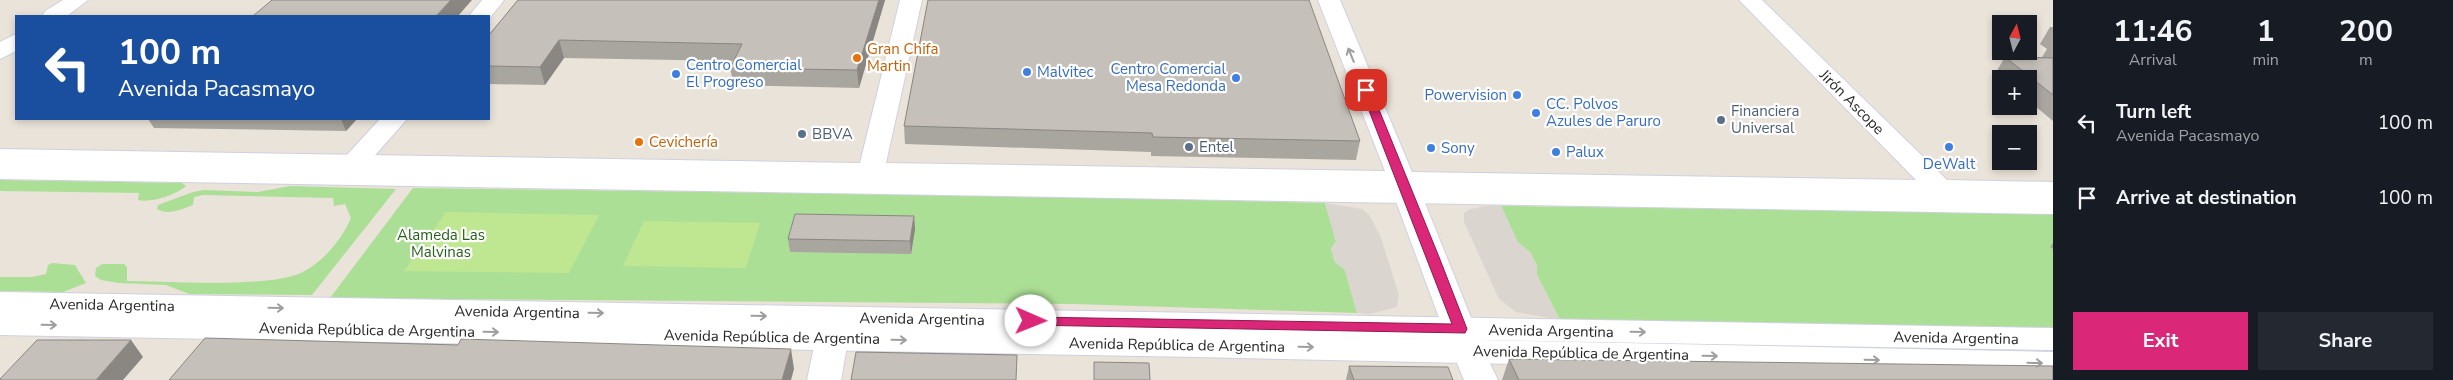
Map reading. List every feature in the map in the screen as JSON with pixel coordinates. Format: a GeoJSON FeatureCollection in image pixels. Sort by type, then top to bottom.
{"type":"FeatureCollection","features":[{"type":"Feature","properties":{"kind":"street"},"geometry":{"type":"LineString","coordinates":[[54,15],[77,0]]}},
{"type":"Feature","properties":{"kind":"street"},"geometry":{"type":"LineString","coordinates":[[481,15],[493,0]]}},
{"type":"Feature","properties":{"kind":"street"},"geometry":{"type":"LineString","coordinates":[[871,172],[911,0]]}},
{"type":"Feature","properties":{"kind":"street"},"geometry":{"type":"LineString","coordinates":[[1329,0],[1406,188],[1480,380]]}},
{"type":"Feature","properties":{"kind":"street","name":"Jirón Ascope"},"geometry":{"type":"LineString","coordinates":[[1750,0],[1947,196]]}},
{"type":"Feature","properties":{"kind":"street"},"geometry":{"type":"LineString","coordinates":[[0,52],[15,42]]}},
{"type":"Feature","properties":{"kind":"street"},"geometry":{"type":"LineString","coordinates":[[354,163],[393,120]]}},
{"type":"Feature","properties":{"kind":"street"},"geometry":{"type":"LineString","coordinates":[[0,157],[871,172],[1406,188]]}},
{"type":"Feature","properties":{"kind":"street"},"geometry":{"type":"LineString","coordinates":[[0,171],[1947,196],[2053,204]]}},
{"type":"Feature","properties":{"kind":"street"},"geometry":{"type":"LineString","coordinates":[[1947,196],[2053,190]]}},
{"type":"Feature","properties":{"kind":"street","name":"Avenida Argentina"},"geometry":{"type":"LineString","coordinates":[[0,304],[226,317]]}},
{"type":"Feature","properties":{"kind":"street"},"geometry":{"type":"LineString","coordinates":[[192,358],[226,317]]}},
{"type":"Feature","properties":{"kind":"street","name":"Avenida República de Argentina"},"geometry":{"type":"LineString","coordinates":[[0,324],[226,317],[1464,340],[2053,364]]}},
{"type":"Feature","properties":{"kind":"street"},"geometry":{"type":"LineString","coordinates":[[824,380],[834,328]]}},
{"type":"Feature","properties":{"kind":"street","name":"Avenida Argentina"},"geometry":{"type":"LineString","coordinates":[[1464,340],[2053,340]]}},
{"type":"Feature","properties":{"kind":"green space"},"geometry":{"type":"Polygon","coordinates":[[[0,180],[182,183],[186,186],[163,198],[143,201],[138,200],[139,193],[0,191],[0,180]]]}},
{"type":"Feature","properties":{"kind":"green space"},"geometry":{"type":"Polygon","coordinates":[[[290,186],[396,189],[312,295],[189,294],[166,285],[119,283],[101,280],[95,276],[96,268],[102,264],[124,264],[127,267],[127,281],[218,283],[267,281],[303,272],[325,256],[343,234],[351,218],[345,204],[334,206],[333,198],[203,195],[194,197],[193,205],[180,210],[166,212],[157,209],[158,205],[193,192],[204,190],[258,192],[290,186]]]}},
{"type":"Feature","properties":{"kind":"green space","name":"Alameda Las Malvinas"},"geometry":{"type":"Polygon","coordinates":[[[413,188],[1072,197],[1325,203],[1336,241],[1331,249],[1335,262],[1345,270],[1357,313],[1073,304],[330,298],[413,188]]]}},
{"type":"Feature","properties":{"kind":"green space"},"geometry":{"type":"Polygon","coordinates":[[[1501,206],[2053,213],[2053,329],[1560,320],[1537,275],[1537,266],[1530,252],[1518,243],[1501,206]]]}},
{"type":"Feature","properties":{"kind":"green space"},"geometry":{"type":"Polygon","coordinates":[[[446,212],[599,215],[569,273],[404,271],[446,212]]]}},
{"type":"Feature","properties":{"kind":"green space"},"geometry":{"type":"Polygon","coordinates":[[[644,221],[760,223],[746,268],[623,266],[644,221]]]}},
{"type":"Feature","properties":{"kind":"green space"},"geometry":{"type":"Polygon","coordinates":[[[52,263],[75,265],[86,283],[63,292],[0,291],[0,277],[32,277],[46,274],[48,265],[52,263]]]}},
{"type":"Feature","properties":{"kind":"shaded area"},"geometry":{"type":"Polygon","coordinates":[[[1325,203],[1362,209],[1369,215],[1380,235],[1399,295],[1397,307],[1370,314],[1357,313],[1345,270],[1335,262],[1331,249],[1336,241],[1325,203]]]}},
{"type":"Feature","properties":{"kind":"shaded area"},"geometry":{"type":"Polygon","coordinates":[[[1501,206],[1518,242],[1530,252],[1537,266],[1537,275],[1560,320],[1516,312],[1499,299],[1464,222],[1464,213],[1470,209],[1501,206]]]}},
{"type":"Feature","properties":{"kind":"building"},"geometry":{"type":"Polygon","coordinates":[[[272,0],[451,0],[437,15],[254,15],[272,0]]]}},
{"type":"Feature","properties":{"kind":"building"},"geometry":{"type":"Polygon","coordinates":[[[518,0],[879,0],[857,70],[730,68],[742,44],[559,40],[540,67],[490,66],[490,34],[518,0]]]}},
{"type":"Feature","properties":{"kind":"building"},"geometry":{"type":"Polygon","coordinates":[[[928,0],[1309,0],[1360,141],[1153,137],[1152,133],[904,126],[928,0]]]}},
{"type":"Feature","properties":{"kind":"building"},"geometry":{"type":"Polygon","coordinates":[[[2053,58],[2053,95],[2037,82],[2037,70],[2021,70],[2009,60],[2053,58]]]}},
{"type":"Feature","properties":{"kind":"building"},"geometry":{"type":"Polygon","coordinates":[[[795,214],[914,216],[910,241],[788,239],[795,214]]]}},
{"type":"Feature","properties":{"kind":"building"},"geometry":{"type":"Polygon","coordinates":[[[205,338],[458,345],[461,339],[791,349],[782,380],[169,380],[205,338]]]}},
{"type":"Feature","properties":{"kind":"building"},"geometry":{"type":"Polygon","coordinates":[[[37,340],[131,340],[96,380],[0,380],[37,340]]]}},
{"type":"Feature","properties":{"kind":"building"},"geometry":{"type":"Polygon","coordinates":[[[856,352],[1017,355],[1016,380],[851,380],[856,352]]]}},
{"type":"Feature","properties":{"kind":"building"},"geometry":{"type":"Polygon","coordinates":[[[1509,359],[2053,366],[2053,380],[1519,380],[1509,359]]]}},
{"type":"Feature","properties":{"kind":"building"},"geometry":{"type":"Polygon","coordinates":[[[1094,362],[1149,363],[1150,380],[1094,380],[1094,362]]]}},
{"type":"Feature","properties":{"kind":"building"},"geometry":{"type":"Polygon","coordinates":[[[1349,366],[1448,367],[1453,380],[1354,380],[1349,366]]]}},
{"type":"Feature","properties":{"kind":"place","name":"Gran Chifa Martin"},"geometry":{"type":"Point","coordinates":[857,58]}},
{"type":"Feature","properties":{"kind":"place","name":"Malvitec"},"geometry":{"type":"Point","coordinates":[1027,72]}},
{"type":"Feature","properties":{"kind":"place","name":"Centro Comercial El Progreso"},"geometry":{"type":"Point","coordinates":[676,74]}},
{"type":"Feature","properties":{"kind":"place","name":"Centro Comercial Mesa Redonda"},"geometry":{"type":"Point","coordinates":[1236,78]}},
{"type":"Feature","properties":{"kind":"place","name":"Powervision"},"geometry":{"type":"Point","coordinates":[1517,95]}},
{"type":"Feature","properties":{"kind":"place","name":"CC. Polvos Azules de Paruro"},"geometry":{"type":"Point","coordinates":[1536,113]}},
{"type":"Feature","properties":{"kind":"place","name":"Financiera Universal"},"geometry":{"type":"Point","coordinates":[1721,120]}},
{"type":"Feature","properties":{"kind":"place","name":"BBVA"},"geometry":{"type":"Point","coordinates":[802,134]}},
{"type":"Feature","properties":{"kind":"place","name":"Cevichería"},"geometry":{"type":"Point","coordinates":[639,142]}},
{"type":"Feature","properties":{"kind":"place","name":"Entel"},"geometry":{"type":"Point","coordinates":[1189,147]}},
{"type":"Feature","properties":{"kind":"place","name":"DeWalt"},"geometry":{"type":"Point","coordinates":[1949,147]}},
{"type":"Feature","properties":{"kind":"place","name":"Sony"},"geometry":{"type":"Point","coordinates":[1431,148]}},
{"type":"Feature","properties":{"kind":"place","name":"Palux"},"geometry":{"type":"Point","coordinates":[1556,152]}},
{"type":"Feature","properties":{"kind":"route"},"geometry":{"type":"LineString","coordinates":[[1031,321],[1460,329],[1366,90]]}}]}
